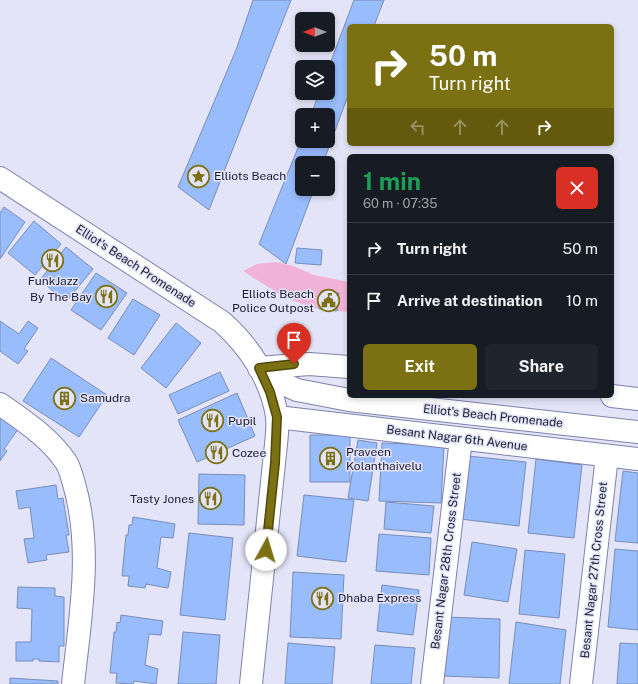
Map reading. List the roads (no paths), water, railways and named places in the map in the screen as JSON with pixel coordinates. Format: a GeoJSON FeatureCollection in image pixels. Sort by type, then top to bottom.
{"type":"FeatureCollection","features":[{"type":"Feature","properties":{"kind":"street","name":"Elliot's Beach Promenade"},"geometry":{"type":"LineString","coordinates":[[0,178],[222,322],[249,350],[259,368],[275,380],[296,390],[349,400],[638,432]]}},
{"type":"Feature","properties":{"kind":"street"},"geometry":{"type":"LineString","coordinates":[[251,684],[275,463],[277,417],[270,392],[259,368],[309,364],[347,367]]}},
{"type":"Feature","properties":{"kind":"street"},"geometry":{"type":"LineString","coordinates":[[614,396],[638,399]]}},
{"type":"Feature","properties":{"kind":"street"},"geometry":{"type":"LineString","coordinates":[[0,404],[43,435],[58,451],[67,463],[77,494],[83,540],[83,568],[73,684]]}},
{"type":"Feature","properties":{"kind":"street","name":"Besant Nagar 6th Avenue"},"geometry":{"type":"LineString","coordinates":[[277,417],[638,459]]}},
{"type":"Feature","properties":{"kind":"street","name":"Besant Nagar 28th Cross Street"},"geometry":{"type":"LineString","coordinates":[[432,684],[461,439]]}},
{"type":"Feature","properties":{"kind":"street","name":"Besant Nagar 27th Cross Street"},"geometry":{"type":"LineString","coordinates":[[581,684],[607,456]]}},
{"type":"Feature","properties":{"kind":"place","name":"Elliots Beach"},"geometry":{"type":"Point","coordinates":[198,176]}},
{"type":"Feature","properties":{"kind":"place","name":"FunkJazz"},"geometry":{"type":"Point","coordinates":[53,260]}},
{"type":"Feature","properties":{"kind":"place","name":"By The Bay"},"geometry":{"type":"Point","coordinates":[107,297]}},
{"type":"Feature","properties":{"kind":"place","name":"Elliots Beach Police Outpost"},"geometry":{"type":"Point","coordinates":[329,301]}},
{"type":"Feature","properties":{"kind":"place","name":"Samudra"},"geometry":{"type":"Point","coordinates":[65,398]}},
{"type":"Feature","properties":{"kind":"place","name":"Pupil"},"geometry":{"type":"Point","coordinates":[213,421]}},
{"type":"Feature","properties":{"kind":"place","name":"Cozee"},"geometry":{"type":"Point","coordinates":[216,453]}},
{"type":"Feature","properties":{"kind":"place","name":"Praveen Kolanthaivelu"},"geometry":{"type":"Point","coordinates":[330,459]}},
{"type":"Feature","properties":{"kind":"place","name":"Tasty Jones"},"geometry":{"type":"Point","coordinates":[210,499]}},
{"type":"Feature","properties":{"kind":"place","name":"Dhaba Express"},"geometry":{"type":"Point","coordinates":[322,598]}}]}
